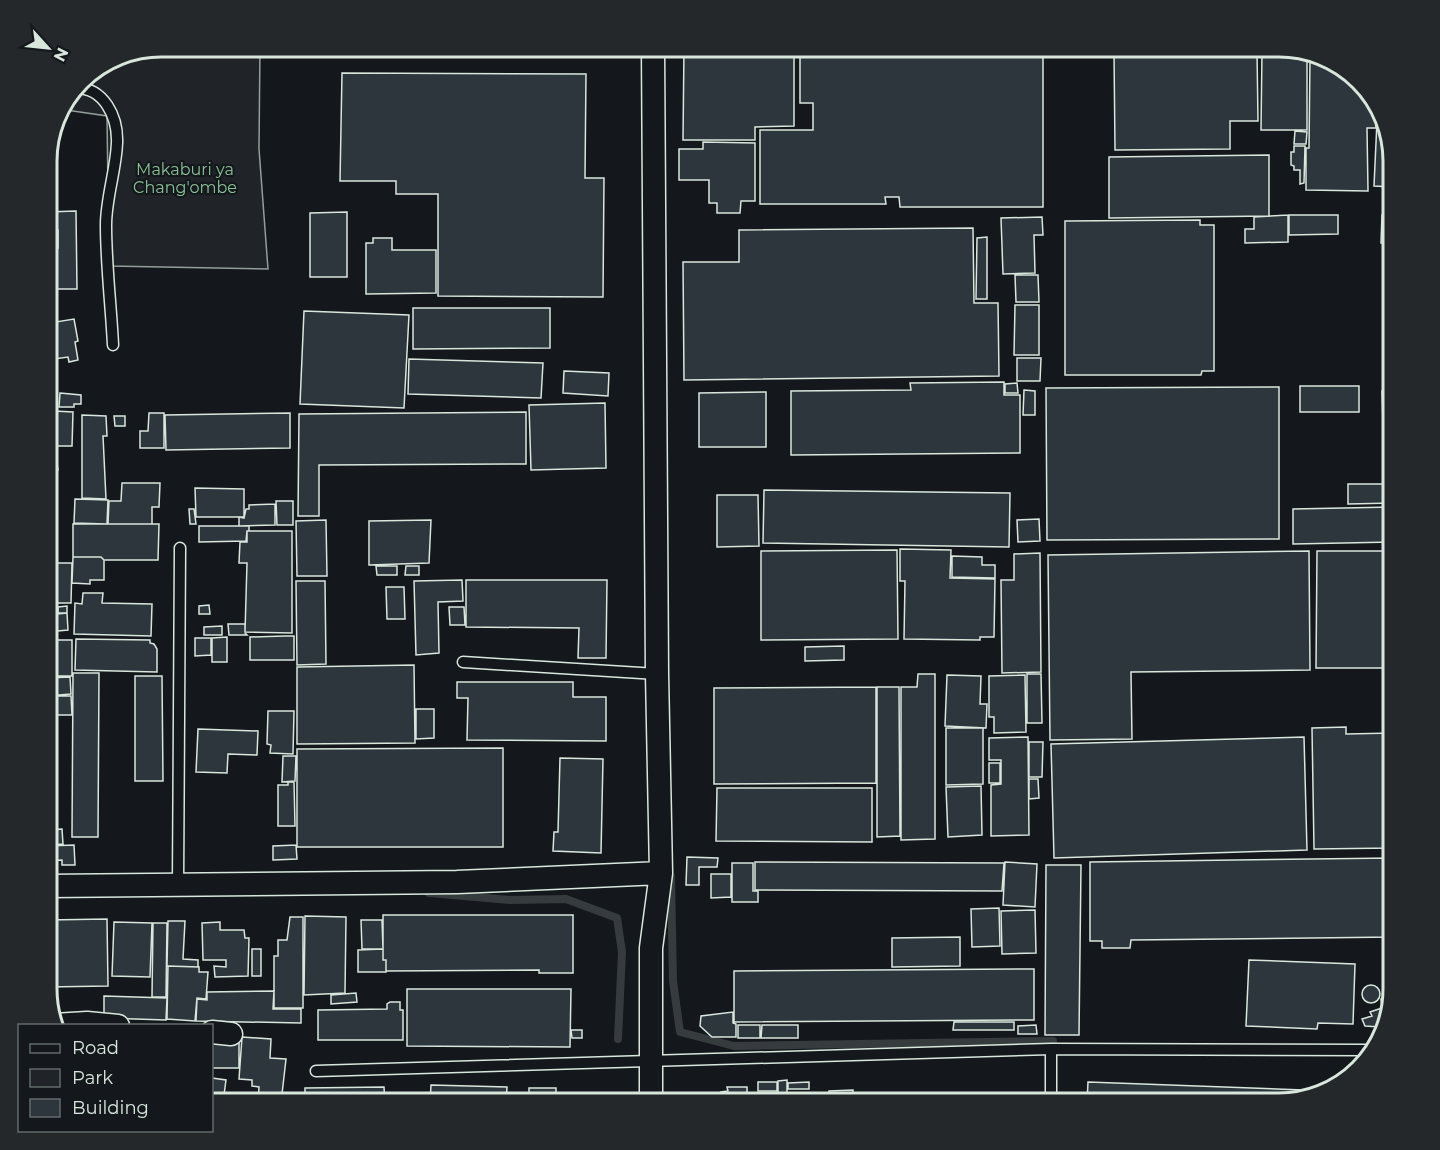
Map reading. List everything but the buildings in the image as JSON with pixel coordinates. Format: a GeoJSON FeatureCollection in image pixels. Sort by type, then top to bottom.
{"type":"FeatureCollection","features":[{"type":"Feature","properties":{"kind":"street"},"geometry":{"type":"LineString","coordinates":[[651,1093],[651,948],[661,873],[657,674],[653,57]]}},
{"type":"Feature","properties":{"kind":"street"},"geometry":{"type":"LineString","coordinates":[[57,886],[458,882],[661,873]]}},
{"type":"Feature","properties":{"kind":"street"},"geometry":{"type":"LineString","coordinates":[[76,1024],[97,1024]]}},
{"type":"Feature","properties":{"kind":"lane"},"geometry":{"type":"LineString","coordinates":[[87,88],[97,93],[106,102],[117,140],[106,224],[113,345]]}},
{"type":"Feature","properties":{"kind":"lane"},"geometry":{"type":"LineString","coordinates":[[178,885],[180,548]]}},
{"type":"Feature","properties":{"kind":"lane"},"geometry":{"type":"LineString","coordinates":[[463,662],[657,674]]}},
{"type":"Feature","properties":{"kind":"lane"},"geometry":{"type":"LineString","coordinates":[[1051,1049],[1051,1093]]}},
{"type":"Feature","properties":{"kind":"lane"},"geometry":{"type":"LineString","coordinates":[[316,1071],[1051,1049],[1363,1050]]}},
{"type":"Feature","properties":{"kind":"green space","name":"Makaburi ya Chang'ombe"},"geometry":{"type":"Polygon","coordinates":[[[161,57],[260,57],[259,149],[268,269],[109,266],[107,116],[71,111],[78,98],[92,83],[127,62],[161,57]]]}},
{"type":"Feature","properties":{"kind":"waterway"},"geometry":{"type":"LineString","coordinates":[[671,877],[673,981],[680,1032],[734,1046],[1053,1041]]}},
{"type":"Feature","properties":{"kind":"waterway"},"geometry":{"type":"LineString","coordinates":[[429,893],[510,900],[566,899],[617,918],[622,952],[618,1039]]}}]}
